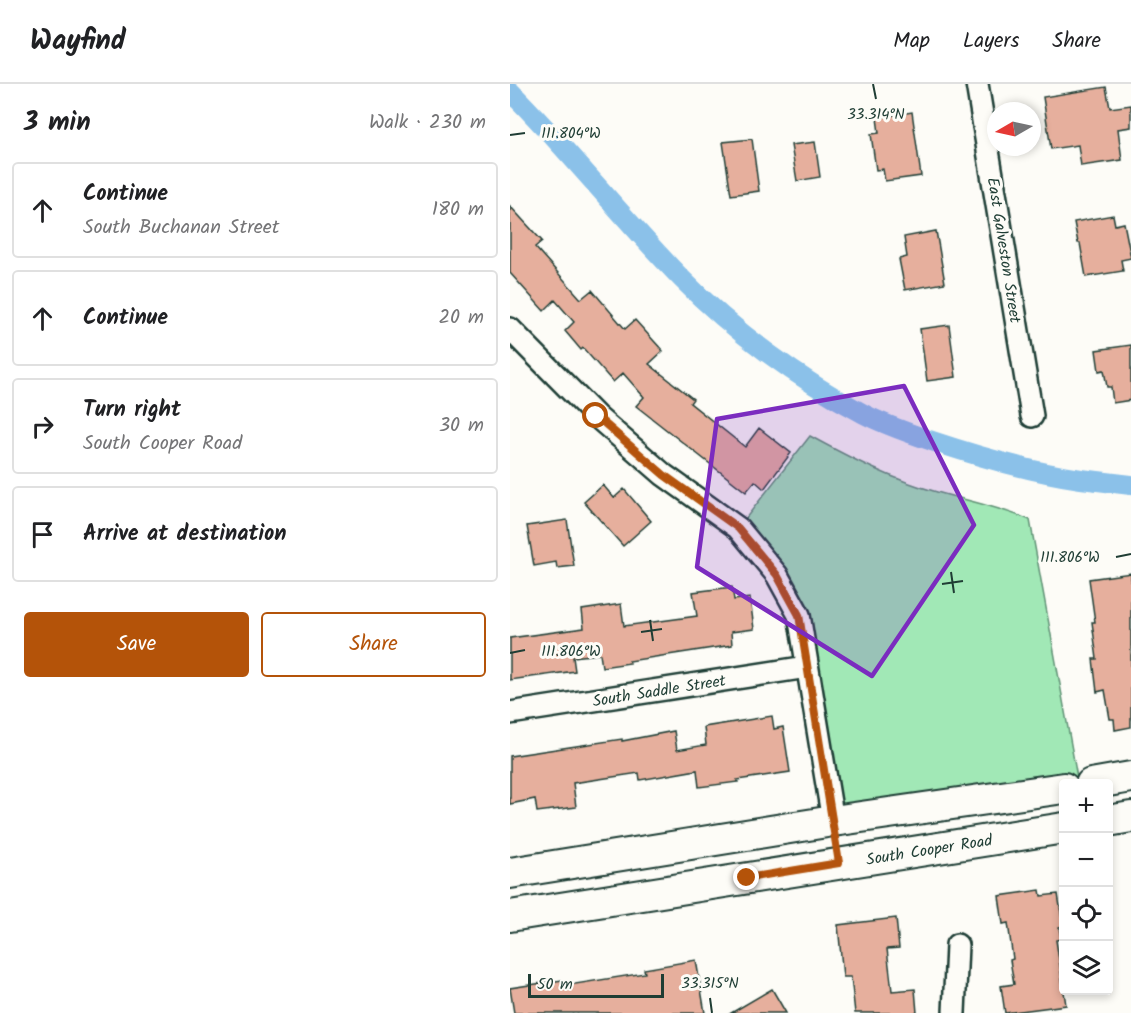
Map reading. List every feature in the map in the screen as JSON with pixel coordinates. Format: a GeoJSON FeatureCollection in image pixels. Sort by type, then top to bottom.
{"type":"FeatureCollection","features":[{"type":"Feature","properties":{"kind":"main road"},"geometry":{"type":"LineString","coordinates":[[1113,780],[1131,777]]}},
{"type":"Feature","properties":{"kind":"main road"},"geometry":{"type":"LineString","coordinates":[[510,873],[833,821],[1059,789]]}},
{"type":"Feature","properties":{"kind":"main road"},"geometry":{"type":"LineString","coordinates":[[1113,820],[1131,817]]}},
{"type":"Feature","properties":{"kind":"main road"},"geometry":{"type":"LineString","coordinates":[[833,821],[839,863]]}},
{"type":"Feature","properties":{"kind":"main road","name":"South Cooper Road"},"geometry":{"type":"LineString","coordinates":[[510,916],[1059,829]]}},
{"type":"Feature","properties":{"kind":"street","name":"East Galveston Street"},"geometry":{"type":"LineString","coordinates":[[977,84],[1032,416]]}},
{"type":"Feature","properties":{"kind":"street"},"geometry":{"type":"LineString","coordinates":[[510,329],[604,423],[664,475],[738,528],[777,575],[799,615],[833,821]]}},
{"type":"Feature","properties":{"kind":"street","name":"South Saddle Street"},"geometry":{"type":"LineString","coordinates":[[510,713],[807,667]]}},
{"type":"Feature","properties":{"kind":"street"},"geometry":{"type":"LineString","coordinates":[[954,1013],[957,945]]}},
{"type":"Feature","properties":{"kind":"highlighted area"},"geometry":{"type":"Polygon","coordinates":[[[904,386],[974,525],[872,676],[697,567],[717,419],[904,386]]]}},
{"type":"Feature","properties":{"kind":"green space"},"geometry":{"type":"Polygon","coordinates":[[[810,436],[888,475],[1030,520],[1077,779],[1059,779],[1059,786],[833,821],[799,616],[738,528],[810,436]]]}},
{"type":"Feature","properties":{"kind":"building"},"geometry":{"type":"Polygon","coordinates":[[[1106,87],[1110,108],[1131,105],[1131,127],[1118,129],[1122,160],[1081,166],[1078,145],[1051,149],[1043,97],[1106,87]]]}},
{"type":"Feature","properties":{"kind":"building"},"geometry":{"type":"Polygon","coordinates":[[[912,112],[921,176],[885,181],[883,169],[876,170],[871,134],[879,133],[877,118],[912,112]]]}},
{"type":"Feature","properties":{"kind":"building"},"geometry":{"type":"Polygon","coordinates":[[[752,139],[759,191],[731,195],[723,142],[752,139]]]}},
{"type":"Feature","properties":{"kind":"building"},"geometry":{"type":"Polygon","coordinates":[[[815,142],[820,177],[797,181],[791,145],[815,142]]]}},
{"type":"Feature","properties":{"kind":"building"},"geometry":{"type":"Polygon","coordinates":[[[510,206],[542,241],[535,247],[581,299],[592,290],[625,329],[635,320],[663,351],[649,364],[693,399],[690,403],[745,447],[759,428],[791,453],[764,489],[755,481],[746,492],[636,406],[644,397],[623,373],[613,382],[583,348],[581,350],[565,331],[574,322],[555,300],[544,311],[510,273],[510,206]]]}},
{"type":"Feature","properties":{"kind":"building"},"geometry":{"type":"Polygon","coordinates":[[[1113,215],[1115,225],[1124,223],[1131,258],[1121,260],[1123,271],[1086,277],[1074,222],[1113,215]]]}},
{"type":"Feature","properties":{"kind":"building"},"geometry":{"type":"Polygon","coordinates":[[[936,231],[945,283],[905,290],[899,259],[907,257],[904,237],[936,231]]]}},
{"type":"Feature","properties":{"kind":"building"},"geometry":{"type":"Polygon","coordinates":[[[949,325],[956,377],[927,381],[920,329],[949,325]]]}},
{"type":"Feature","properties":{"kind":"building"},"geometry":{"type":"Polygon","coordinates":[[[1131,345],[1131,400],[1113,403],[1111,387],[1107,387],[1104,370],[1099,371],[1096,350],[1131,345]]]}},
{"type":"Feature","properties":{"kind":"building"},"geometry":{"type":"Polygon","coordinates":[[[603,485],[614,498],[624,489],[651,521],[623,546],[584,502],[603,485]]]}},
{"type":"Feature","properties":{"kind":"building"},"geometry":{"type":"Polygon","coordinates":[[[567,520],[574,566],[557,568],[556,562],[534,566],[527,526],[567,520]]]}},
{"type":"Feature","properties":{"kind":"building"},"geometry":{"type":"Polygon","coordinates":[[[1131,573],[1131,727],[1115,730],[1114,719],[1110,719],[1105,690],[1097,692],[1093,659],[1097,659],[1092,622],[1095,622],[1089,579],[1131,573]]]}},
{"type":"Feature","properties":{"kind":"building"},"geometry":{"type":"Polygon","coordinates":[[[732,587],[734,600],[750,598],[754,629],[731,632],[732,645],[602,667],[600,654],[573,657],[575,671],[510,680],[510,638],[584,628],[582,610],[621,604],[624,626],[697,616],[693,592],[732,587]]]}},
{"type":"Feature","properties":{"kind":"building"},"geometry":{"type":"Polygon","coordinates":[[[772,716],[774,729],[783,727],[790,772],[699,787],[697,770],[640,780],[639,773],[573,783],[576,807],[537,812],[535,799],[510,804],[510,756],[622,739],[622,741],[674,731],[677,750],[706,745],[704,727],[772,716]]]}},
{"type":"Feature","properties":{"kind":"building"},"geometry":{"type":"Polygon","coordinates":[[[1040,890],[1041,896],[1058,894],[1059,939],[1056,940],[1059,960],[1059,995],[1064,995],[1066,1005],[1005,1013],[1001,986],[1014,984],[1010,960],[1013,959],[1008,923],[1003,924],[999,896],[1040,890]]]}},
{"type":"Feature","properties":{"kind":"building"},"geometry":{"type":"Polygon","coordinates":[[[896,918],[899,948],[887,949],[892,991],[915,989],[917,1013],[855,1013],[851,977],[843,977],[838,925],[896,918]]]}},
{"type":"Feature","properties":{"kind":"building"},"geometry":{"type":"Polygon","coordinates":[[[696,960],[705,1013],[514,1013],[510,988],[562,980],[563,986],[645,973],[644,969],[696,960]]]}},
{"type":"Feature","properties":{"kind":"building"},"geometry":{"type":"Polygon","coordinates":[[[772,989],[786,1013],[731,1013],[772,989]]]}},
{"type":"Feature","properties":{"kind":"waterway"},"geometry":{"type":"LineString","coordinates":[[510,91],[682,279],[745,336],[816,386],[872,418],[950,447],[1043,472],[1131,485]]}},
{"type":"Feature","properties":{"kind":"route"},"geometry":{"type":"LineString","coordinates":[[596,416],[664,475],[738,528],[777,575],[799,615],[839,863],[747,878]]}}]}
